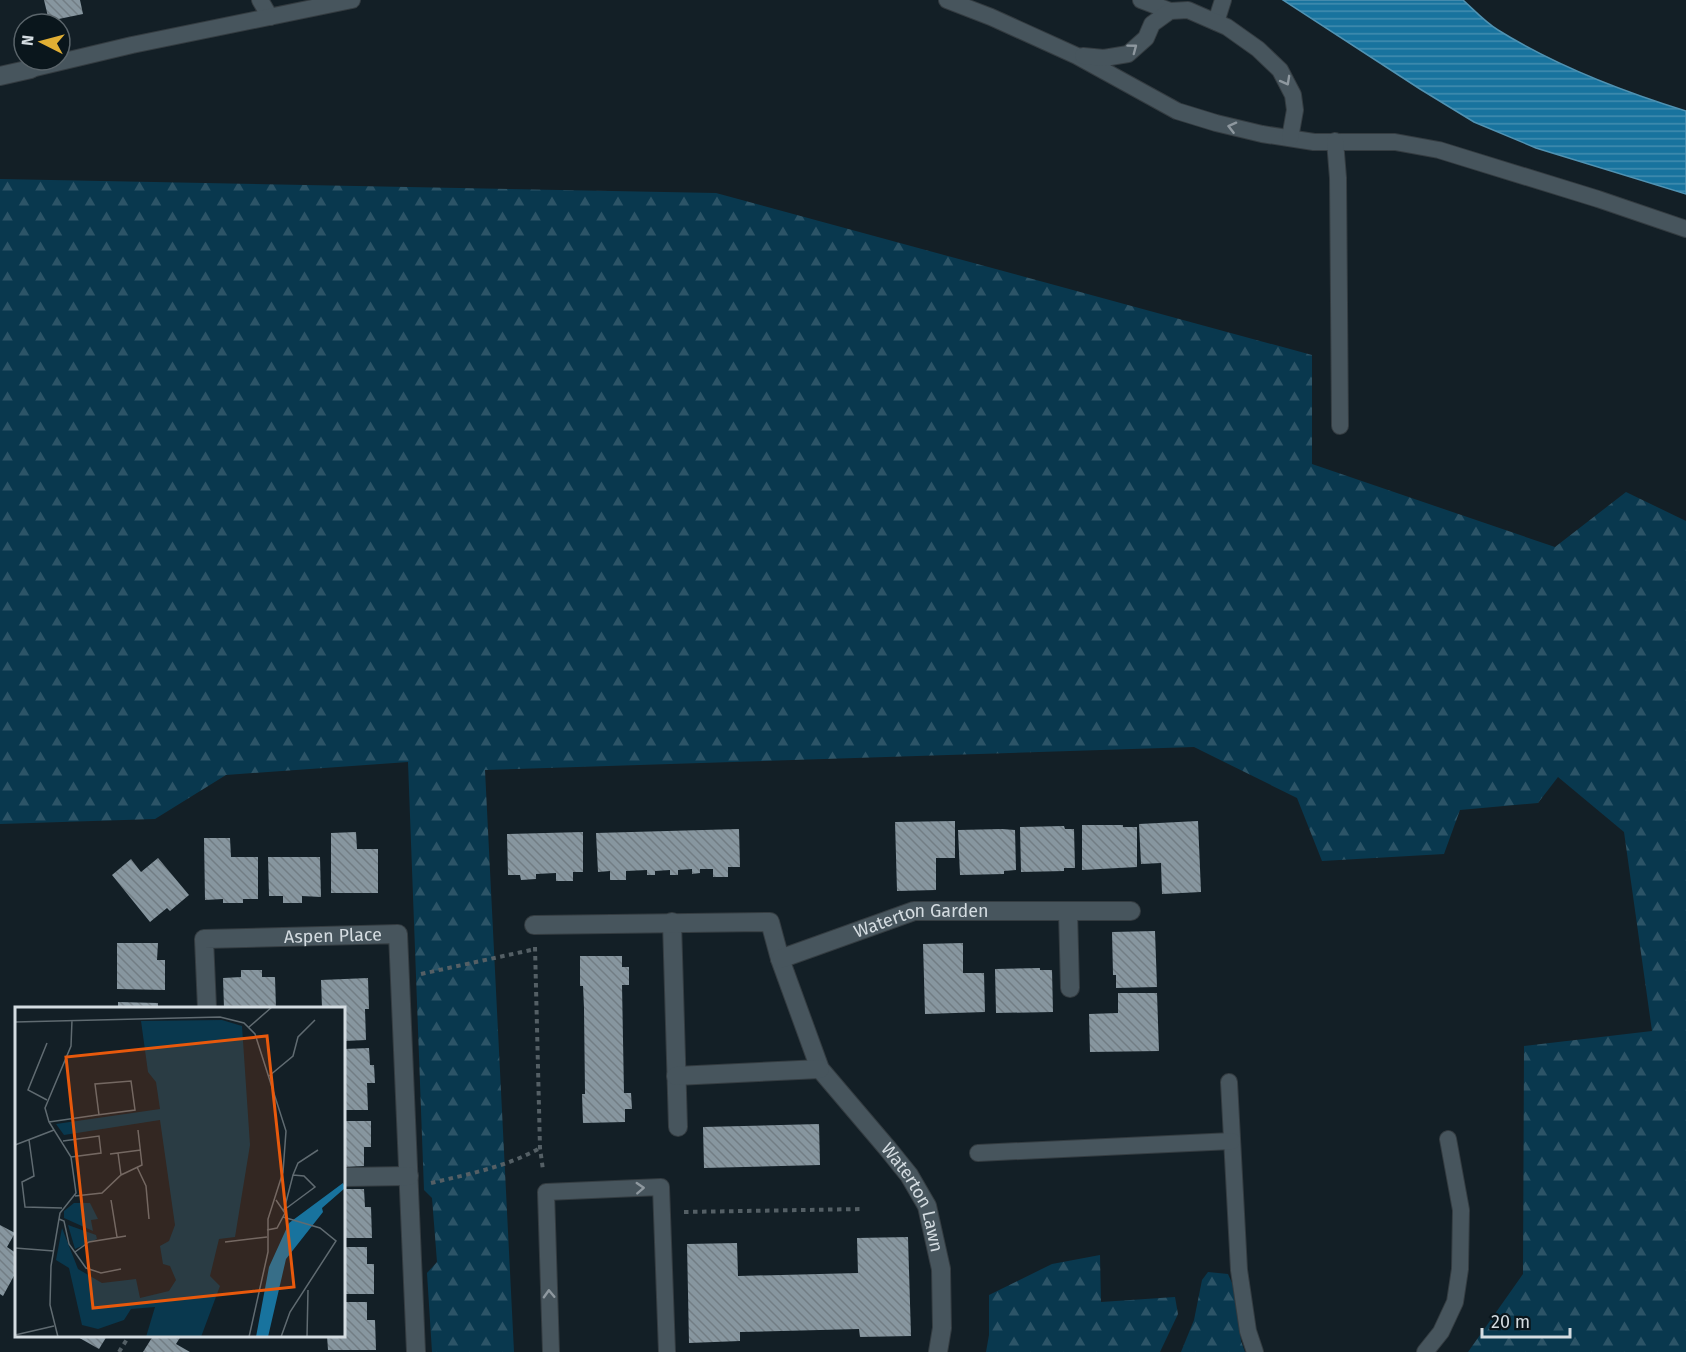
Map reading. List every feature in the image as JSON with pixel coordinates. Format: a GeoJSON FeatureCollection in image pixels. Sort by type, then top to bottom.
{"type":"FeatureCollection","features":[{"type":"Feature","properties":{"kind":"street"},"geometry":{"type":"LineString","coordinates":[[0,76],[18,72]]}},
{"type":"Feature","properties":{"kind":"street","name":"Waterton Garden"},"geometry":{"type":"LineString","coordinates":[[780,959],[914,911],[1131,912]]}},
{"type":"Feature","properties":{"kind":"street"},"geometry":{"type":"LineString","coordinates":[[1068,911],[1070,988]]}},
{"type":"Feature","properties":{"kind":"street"},"geometry":{"type":"LineString","coordinates":[[672,922],[678,1127]]}},
{"type":"Feature","properties":{"kind":"street","name":"Waterton Lawn"},"geometry":{"type":"LineString","coordinates":[[534,925],[770,922],[780,959],[820,1069],[909,1175],[927,1206],[941,1269],[942,1328],[938,1352]]}},
{"type":"Feature","properties":{"kind":"street","name":"Aspen Place"},"geometry":{"type":"LineString","coordinates":[[207,1007],[204,939],[398,934],[416,1352]]}},
{"type":"Feature","properties":{"kind":"street"},"geometry":{"type":"LineString","coordinates":[[676,1076],[820,1069]]}},
{"type":"Feature","properties":{"kind":"street"},"geometry":{"type":"LineString","coordinates":[[345,1177],[409,1182]]}},
{"type":"Feature","properties":{"kind":"lane"},"geometry":{"type":"LineString","coordinates":[[260,0],[270,16]]}},
{"type":"Feature","properties":{"kind":"lane"},"geometry":{"type":"LineString","coordinates":[[72,59],[352,0]]}},
{"type":"Feature","properties":{"kind":"lane"},"geometry":{"type":"LineString","coordinates":[[947,0],[1077,56],[1177,111],[1250,132],[1314,142],[1395,142],[1439,150],[1686,229]]}},
{"type":"Feature","properties":{"kind":"lane"},"geometry":{"type":"LineString","coordinates":[[1141,0],[1188,9],[1227,27],[1258,49],[1280,70],[1293,95],[1295,110],[1290,138]]}},
{"type":"Feature","properties":{"kind":"lane"},"geometry":{"type":"LineString","coordinates":[[1216,22],[1223,0]]}},
{"type":"Feature","properties":{"kind":"lane"},"geometry":{"type":"LineString","coordinates":[[1077,56],[1104,58],[1128,54],[1146,38],[1152,24],[1168,6]]}},
{"type":"Feature","properties":{"kind":"lane"},"geometry":{"type":"LineString","coordinates":[[1335,141],[1338,178],[1341,426]]}},
{"type":"Feature","properties":{"kind":"lane"},"geometry":{"type":"LineString","coordinates":[[1229,1082],[1239,1270],[1248,1331],[1255,1352]]}},
{"type":"Feature","properties":{"kind":"lane"},"geometry":{"type":"LineString","coordinates":[[1425,1352],[1441,1332],[1455,1302],[1460,1269],[1461,1210],[1448,1139]]}},
{"type":"Feature","properties":{"kind":"lane"},"geometry":{"type":"LineString","coordinates":[[978,1153],[1232,1141]]}},
{"type":"Feature","properties":{"kind":"lane"},"geometry":{"type":"LineString","coordinates":[[551,1352],[546,1192],[661,1187],[667,1352]]}},
{"type":"Feature","properties":{"kind":"path"},"geometry":{"type":"LineString","coordinates":[[534,925],[540,1148],[546,1192]]}},
{"type":"Feature","properties":{"kind":"path"},"geometry":{"type":"LineString","coordinates":[[400,978],[535,949]]}},
{"type":"Feature","properties":{"kind":"path"},"geometry":{"type":"LineString","coordinates":[[409,1182],[489,1169],[519,1160],[540,1148]]}},
{"type":"Feature","properties":{"kind":"path"},"geometry":{"type":"LineString","coordinates":[[662,1212],[863,1209]]}},
{"type":"Feature","properties":{"kind":"path"},"geometry":{"type":"LineString","coordinates":[[119,1352],[128,1337]]}},
{"type":"Feature","properties":{"kind":"green space"},"geometry":{"type":"Polygon","coordinates":[[[0,179],[716,193],[1312,355],[1312,464],[1555,547],[1626,492],[1686,521],[1686,1352],[1468,1352],[1523,1274],[1524,1046],[1652,1031],[1624,832],[1558,777],[1538,803],[1460,810],[1444,854],[1322,861],[1297,798],[1194,747],[485,770],[514,1352],[432,1352],[427,1273],[437,1262],[432,1198],[424,1190],[408,762],[226,775],[155,819],[0,824],[0,179]]]}},
{"type":"Feature","properties":{"kind":"green space"},"geometry":{"type":"Polygon","coordinates":[[[1100,1255],[1101,1302],[1175,1297],[1178,1314],[1160,1352],[986,1352],[989,1335],[989,1295],[1052,1264],[1100,1255]]]}},
{"type":"Feature","properties":{"kind":"green space"},"geometry":{"type":"Polygon","coordinates":[[[1208,1272],[1228,1274],[1236,1292],[1241,1341],[1245,1352],[1181,1352],[1194,1320],[1202,1280],[1208,1272]]]}},
{"type":"Feature","properties":{"kind":"water"},"geometry":{"type":"Polygon","coordinates":[[[1283,0],[1463,0],[1493,27],[1543,55],[1613,86],[1686,111],[1686,194],[1536,148],[1474,122],[1283,0]]]}},
{"type":"Feature","properties":{"kind":"building"},"geometry":{"type":"Polygon","coordinates":[[[44,0],[80,0],[83,14],[72,16],[72,12],[47,12],[44,0]]]}},
{"type":"Feature","properties":{"kind":"building"},"geometry":{"type":"Polygon","coordinates":[[[955,821],[955,858],[936,858],[936,890],[897,891],[895,822],[955,821]]]}},
{"type":"Feature","properties":{"kind":"building"},"geometry":{"type":"Polygon","coordinates":[[[1198,821],[1201,892],[1162,894],[1161,863],[1141,864],[1139,824],[1198,821]]]}},
{"type":"Feature","properties":{"kind":"building"},"geometry":{"type":"Polygon","coordinates":[[[1082,825],[1137,827],[1137,867],[1082,870],[1082,825]]]}},
{"type":"Feature","properties":{"kind":"building"},"geometry":{"type":"Polygon","coordinates":[[[1064,826],[1065,829],[1074,829],[1075,868],[1064,868],[1064,871],[1021,872],[1020,827],[1064,826]]]}},
{"type":"Feature","properties":{"kind":"building"},"geometry":{"type":"Polygon","coordinates":[[[739,829],[740,867],[728,867],[728,877],[713,877],[713,869],[700,869],[700,873],[692,874],[692,869],[678,870],[678,875],[670,875],[670,870],[655,871],[655,875],[647,875],[647,870],[626,871],[626,880],[610,880],[610,871],[598,872],[596,833],[739,829]]]}},
{"type":"Feature","properties":{"kind":"building"},"geometry":{"type":"Polygon","coordinates":[[[958,830],[1015,830],[1016,870],[1004,871],[1004,874],[960,875],[958,830]]]}},
{"type":"Feature","properties":{"kind":"building"},"geometry":{"type":"Polygon","coordinates":[[[356,832],[357,849],[378,849],[378,893],[331,893],[331,833],[356,832]]]}},
{"type":"Feature","properties":{"kind":"building"},"geometry":{"type":"Polygon","coordinates":[[[583,832],[583,872],[573,872],[573,881],[556,881],[556,873],[536,874],[536,879],[521,880],[520,875],[508,875],[507,834],[583,832]]]}},
{"type":"Feature","properties":{"kind":"building"},"geometry":{"type":"Polygon","coordinates":[[[204,838],[230,838],[231,857],[258,857],[258,899],[243,899],[243,903],[223,903],[223,899],[205,900],[204,838]]]}},
{"type":"Feature","properties":{"kind":"building"},"geometry":{"type":"Polygon","coordinates":[[[268,857],[320,857],[321,897],[302,896],[302,903],[283,903],[283,896],[269,896],[268,857]]]}},
{"type":"Feature","properties":{"kind":"building"},"geometry":{"type":"Polygon","coordinates":[[[158,858],[189,895],[170,911],[167,908],[150,922],[112,875],[131,859],[141,872],[158,858]]]}},
{"type":"Feature","properties":{"kind":"building"},"geometry":{"type":"Polygon","coordinates":[[[1155,931],[1157,987],[1116,988],[1116,975],[1113,975],[1112,932],[1155,931]]]}},
{"type":"Feature","properties":{"kind":"building"},"geometry":{"type":"Polygon","coordinates":[[[117,943],[158,943],[157,960],[165,960],[165,990],[117,989],[117,943]]]}},
{"type":"Feature","properties":{"kind":"building"},"geometry":{"type":"Polygon","coordinates":[[[963,943],[963,973],[984,973],[985,1012],[925,1014],[923,944],[963,943]]]}},
{"type":"Feature","properties":{"kind":"building"},"geometry":{"type":"Polygon","coordinates":[[[580,956],[622,956],[622,967],[629,967],[629,985],[622,985],[624,1093],[631,1093],[632,1109],[625,1109],[625,1122],[583,1123],[584,1008],[583,986],[580,986],[580,956]]]}},
{"type":"Feature","properties":{"kind":"building"},"geometry":{"type":"Polygon","coordinates":[[[1040,968],[1040,970],[1052,970],[1053,1012],[996,1013],[995,969],[1040,968]]]}},
{"type":"Feature","properties":{"kind":"building"},"geometry":{"type":"Polygon","coordinates":[[[241,970],[262,970],[262,977],[275,977],[276,1007],[224,1007],[223,978],[241,977],[241,970]]]}},
{"type":"Feature","properties":{"kind":"building"},"geometry":{"type":"Polygon","coordinates":[[[368,978],[369,1009],[365,1009],[366,1040],[345,1041],[345,1007],[322,1007],[321,980],[368,978]]]}},
{"type":"Feature","properties":{"kind":"building"},"geometry":{"type":"Polygon","coordinates":[[[1118,993],[1157,993],[1159,1051],[1090,1052],[1089,1014],[1118,1013],[1118,993]]]}},
{"type":"Feature","properties":{"kind":"building"},"geometry":{"type":"Polygon","coordinates":[[[118,1002],[158,1003],[158,1007],[118,1007],[118,1002]]]}},
{"type":"Feature","properties":{"kind":"building"},"geometry":{"type":"Polygon","coordinates":[[[369,1048],[370,1065],[374,1065],[375,1083],[367,1083],[368,1110],[345,1110],[345,1049],[369,1048]]]}},
{"type":"Feature","properties":{"kind":"building"},"geometry":{"type":"Polygon","coordinates":[[[345,1121],[371,1121],[371,1147],[364,1147],[364,1166],[345,1167],[345,1121]]]}},
{"type":"Feature","properties":{"kind":"building"},"geometry":{"type":"Polygon","coordinates":[[[819,1124],[820,1165],[704,1168],[703,1127],[819,1124]]]}},
{"type":"Feature","properties":{"kind":"building"},"geometry":{"type":"Polygon","coordinates":[[[345,1189],[364,1189],[365,1207],[371,1207],[372,1238],[345,1238],[345,1189]]]}},
{"type":"Feature","properties":{"kind":"building"},"geometry":{"type":"Polygon","coordinates":[[[0,1225],[15,1233],[7,1247],[15,1252],[15,1274],[3,1296],[0,1294],[0,1225]]]}},
{"type":"Feature","properties":{"kind":"building"},"geometry":{"type":"Polygon","coordinates":[[[908,1237],[911,1336],[860,1337],[859,1329],[740,1332],[740,1341],[689,1343],[687,1244],[737,1243],[738,1276],[858,1273],[857,1238],[908,1237]]]}},
{"type":"Feature","properties":{"kind":"building"},"geometry":{"type":"Polygon","coordinates":[[[345,1247],[367,1247],[367,1264],[374,1264],[374,1294],[345,1294],[345,1247]]]}},
{"type":"Feature","properties":{"kind":"building"},"geometry":{"type":"Polygon","coordinates":[[[345,1302],[367,1302],[367,1320],[375,1320],[376,1350],[328,1350],[327,1337],[345,1337],[345,1302]]]}},
{"type":"Feature","properties":{"kind":"building"},"geometry":{"type":"Polygon","coordinates":[[[78,1337],[106,1337],[99,1349],[78,1337]]]}},
{"type":"Feature","properties":{"kind":"building"},"geometry":{"type":"Polygon","coordinates":[[[152,1337],[180,1337],[176,1344],[190,1352],[143,1352],[152,1337]]]}}]}
